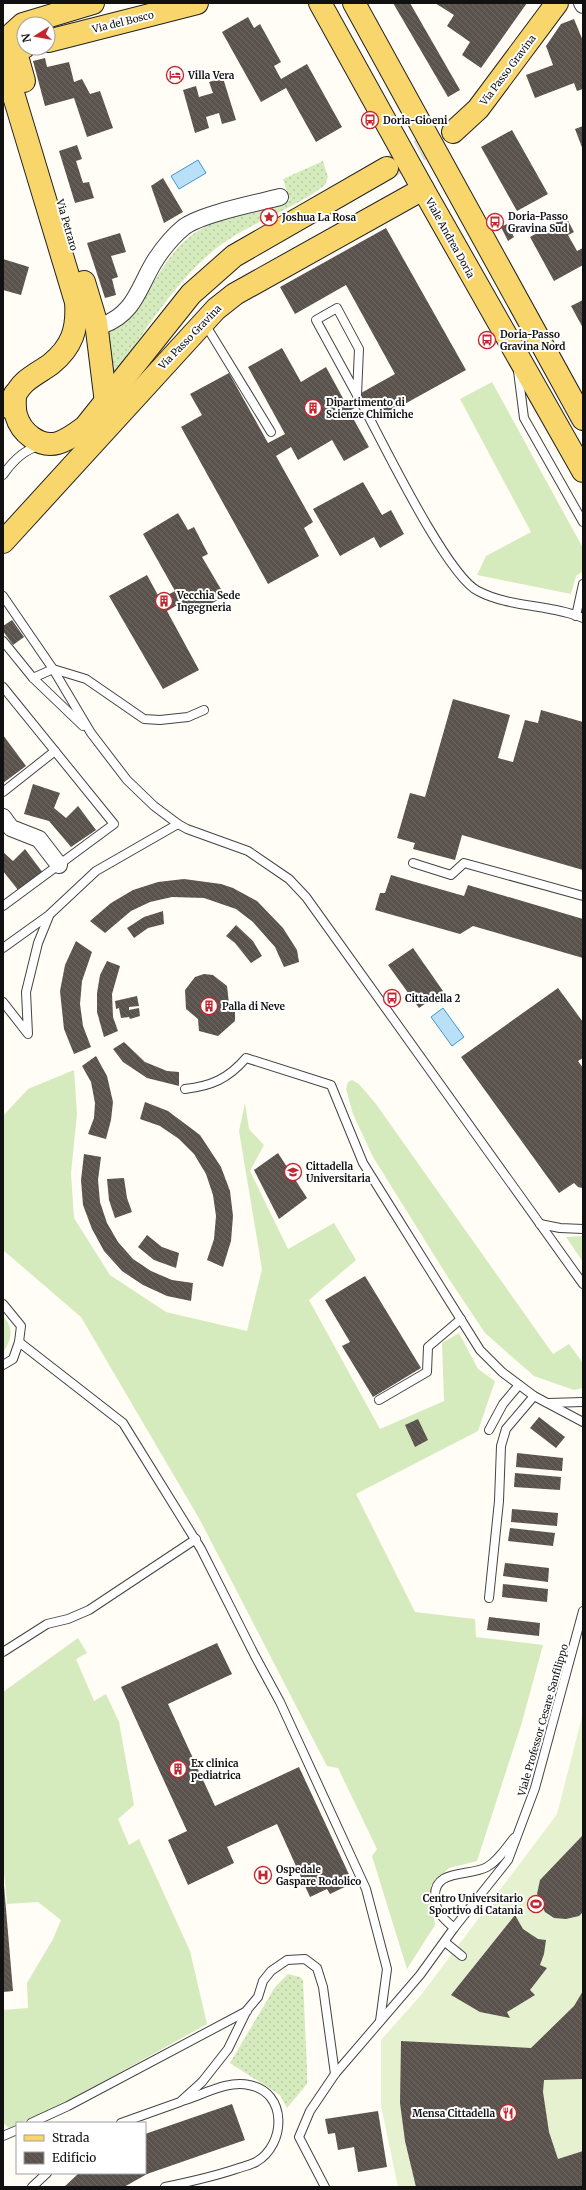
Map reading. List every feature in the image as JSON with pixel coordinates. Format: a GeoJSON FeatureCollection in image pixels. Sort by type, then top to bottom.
{"type":"FeatureCollection","features":[{"type":"Feature","properties":{"kind":"main road"},"geometry":{"type":"LineString","coordinates":[[50,16],[93,3]]}},
{"type":"Feature","properties":{"kind":"main road","name":"Via del Bosco"},"geometry":{"type":"LineString","coordinates":[[56,38],[197,3]]}},
{"type":"Feature","properties":{"kind":"main road","name":"Viale Andrea Doria"},"geometry":{"type":"LineString","coordinates":[[320,3],[422,189],[583,472]]}},
{"type":"Feature","properties":{"kind":"main road"},"geometry":{"type":"LineString","coordinates":[[354,3],[583,419]]}},
{"type":"Feature","properties":{"kind":"main road","name":"Via Passo Gravina"},"geometry":{"type":"LineString","coordinates":[[453,132],[478,109],[557,3]]}},
{"type":"Feature","properties":{"kind":"main road"},"geometry":{"type":"LineString","coordinates":[[11,51],[13,33],[16,30]]}},
{"type":"Feature","properties":{"kind":"main road","name":"Via Petraro"},"geometry":{"type":"LineString","coordinates":[[11,51],[87,321],[106,403]]}},
{"type":"Feature","properties":{"kind":"main road"},"geometry":{"type":"LineString","coordinates":[[15,394],[17,418],[24,430],[34,439],[44,444],[57,443],[67,440],[85,427],[106,403],[191,294],[214,272],[234,256],[387,168]]}},
{"type":"Feature","properties":{"kind":"main road","name":"Via Passo Gravina"},"geometry":{"type":"LineString","coordinates":[[3,542],[216,309],[235,294],[422,189]]}},
{"type":"Feature","properties":{"kind":"main road"},"geometry":{"type":"LineString","coordinates":[[3,417],[15,394],[25,382],[52,363],[67,346],[75,331],[87,321]]}},
{"type":"Feature","properties":{"kind":"main road"},"geometry":{"type":"LineString","coordinates":[[56,483],[106,403]]}},
{"type":"Feature","properties":{"kind":"street"},"geometry":{"type":"LineString","coordinates":[[87,321],[103,325],[120,317],[133,303],[155,260],[169,240],[186,225],[222,212],[280,197]]}},
{"type":"Feature","properties":{"kind":"street"},"geometry":{"type":"LineString","coordinates":[[3,817],[11,828],[39,840],[59,865]]}},
{"type":"Feature","properties":{"kind":"lane"},"geometry":{"type":"LineString","coordinates":[[337,308],[359,349],[357,395],[316,320],[337,308]]}},
{"type":"Feature","properties":{"kind":"lane"},"geometry":{"type":"LineString","coordinates":[[203,322],[271,432]]}},
{"type":"Feature","properties":{"kind":"lane"},"geometry":{"type":"LineString","coordinates":[[516,356],[524,418],[583,522]]}},
{"type":"Feature","properties":{"kind":"lane"},"geometry":{"type":"LineString","coordinates":[[362,404],[430,529],[468,586],[487,596],[579,617],[583,584]]}},
{"type":"Feature","properties":{"kind":"lane"},"geometry":{"type":"LineString","coordinates":[[3,475],[10,464],[29,449],[44,444]]}},
{"type":"Feature","properties":{"kind":"lane"},"geometry":{"type":"LineString","coordinates":[[3,596],[54,669],[91,734]]}},
{"type":"Feature","properties":{"kind":"lane"},"geometry":{"type":"LineString","coordinates":[[3,641],[33,678],[91,734],[127,780],[154,806],[178,824],[248,851],[289,879],[306,897],[583,1284]]}},
{"type":"Feature","properties":{"kind":"lane"},"geometry":{"type":"LineString","coordinates":[[33,678],[54,669],[86,678],[144,719],[160,720],[188,717],[204,710]]}},
{"type":"Feature","properties":{"kind":"lane"},"geometry":{"type":"LineString","coordinates":[[3,687],[114,824],[3,906]]}},
{"type":"Feature","properties":{"kind":"lane"},"geometry":{"type":"LineString","coordinates":[[3,792],[55,751]]}},
{"type":"Feature","properties":{"kind":"lane"},"geometry":{"type":"LineString","coordinates":[[3,948],[49,915],[79,885],[96,872],[178,824]]}},
{"type":"Feature","properties":{"kind":"lane"},"geometry":{"type":"LineString","coordinates":[[413,863],[452,876],[464,863],[583,896]]}},
{"type":"Feature","properties":{"kind":"lane"},"geometry":{"type":"LineString","coordinates":[[3,1002],[28,1034],[26,992],[38,943],[49,915]]}},
{"type":"Feature","properties":{"kind":"lane"},"geometry":{"type":"LineString","coordinates":[[185,1089],[206,1087],[234,1071],[246,1058],[331,1085],[363,1163],[480,1350],[502,1372],[534,1396],[583,1422]]}},
{"type":"Feature","properties":{"kind":"lane"},"geometry":{"type":"LineString","coordinates":[[540,1224],[560,1228],[583,1229]]}},
{"type":"Feature","properties":{"kind":"lane"},"geometry":{"type":"LineString","coordinates":[[576,1274],[583,1280]]}},
{"type":"Feature","properties":{"kind":"lane"},"geometry":{"type":"LineString","coordinates":[[3,1304],[21,1326],[19,1342],[13,1359],[3,1365]]}},
{"type":"Feature","properties":{"kind":"lane"},"geometry":{"type":"LineString","coordinates":[[379,1400],[427,1372],[428,1347],[461,1319]]}},
{"type":"Feature","properties":{"kind":"lane"},"geometry":{"type":"LineString","coordinates":[[19,1342],[123,1423],[196,1539],[280,1702],[366,1889],[388,1969],[380,2021]]}},
{"type":"Feature","properties":{"kind":"lane"},"geometry":{"type":"LineString","coordinates":[[489,1430],[503,1404],[519,1385]]}},
{"type":"Feature","properties":{"kind":"lane"},"geometry":{"type":"LineString","coordinates":[[489,1598],[498,1501],[501,1446],[506,1429],[534,1396]]}},
{"type":"Feature","properties":{"kind":"lane"},"geometry":{"type":"LineString","coordinates":[[547,1403],[583,1402]]}},
{"type":"Feature","properties":{"kind":"lane"},"geometry":{"type":"LineString","coordinates":[[3,1652],[47,1624],[68,1619],[89,1610],[196,1539]]}},
{"type":"Feature","properties":{"kind":"lane","name":"Viale Professor Cesare Sanfilippo"},"geometry":{"type":"LineString","coordinates":[[324,2187],[299,2137],[310,2111],[335,2074],[445,1942],[454,1928],[508,1860],[535,1788],[583,1611]]}},
{"type":"Feature","properties":{"kind":"lane"},"geometry":{"type":"LineString","coordinates":[[454,1928],[442,1918],[437,1910],[435,1894],[439,1882],[451,1875],[472,1872],[491,1864],[518,1833]]}},
{"type":"Feature","properties":{"kind":"lane"},"geometry":{"type":"LineString","coordinates":[[445,1942],[462,1956]]}},
{"type":"Feature","properties":{"kind":"lane"},"geometry":{"type":"LineString","coordinates":[[180,2102],[208,2075],[228,2049],[247,2010],[258,1997],[263,1981],[271,1971],[287,1960],[305,1959],[317,1968],[323,1988],[335,2074]]}},
{"type":"Feature","properties":{"kind":"lane"},"geometry":{"type":"LineString","coordinates":[[33,2122],[74,2103],[247,2010]]}},
{"type":"Feature","properties":{"kind":"lane"},"geometry":{"type":"LineString","coordinates":[[208,2075],[211,2082],[219,2088]]}},
{"type":"Feature","properties":{"kind":"lane"},"geometry":{"type":"LineString","coordinates":[[124,2122],[219,2088],[238,2084],[250,2084],[259,2088],[268,2095],[276,2107],[280,2120],[275,2144],[267,2154],[256,2162],[203,2180],[165,2187]]}},
{"type":"Feature","properties":{"kind":"lane"},"geometry":{"type":"LineString","coordinates":[[3,2136],[16,2130]]}},
{"type":"Feature","properties":{"kind":"lane"},"geometry":{"type":"LineString","coordinates":[[32,2187],[46,2174]]}},
{"type":"Feature","properties":{"kind":"green space"},"geometry":{"type":"Polygon","coordinates":[[[323,161],[328,177],[325,185],[300,201],[247,228],[222,244],[206,257],[177,287],[115,373],[111,372],[106,333],[134,312],[168,260],[183,243],[203,228],[215,223],[266,209],[290,200],[283,179],[323,161]]]}},
{"type":"Feature","properties":{"kind":"green space"},"geometry":{"type":"Polygon","coordinates":[[[492,382],[583,548],[583,571],[576,576],[571,594],[477,575],[486,556],[531,532],[460,399],[492,382]]]}},
{"type":"Feature","properties":{"kind":"green space"},"geometry":{"type":"Polygon","coordinates":[[[74,1070],[77,1114],[71,1173],[74,1218],[110,1275],[166,1312],[247,1331],[262,1269],[239,1131],[245,1103],[249,1129],[264,1145],[250,1171],[288,1249],[334,1223],[356,1260],[309,1300],[380,1429],[444,1401],[442,1343],[459,1333],[478,1369],[495,1381],[478,1431],[356,1494],[415,1612],[475,1619],[476,1637],[543,1645],[522,1722],[477,1861],[449,1868],[431,1886],[435,1925],[407,1969],[372,1856],[377,1849],[338,1768],[327,1766],[200,1520],[81,1317],[3,1250],[3,1116],[28,1089],[74,1070]]]}},
{"type":"Feature","properties":{"kind":"green space"},"geometry":{"type":"Polygon","coordinates":[[[352,1080],[359,1084],[376,1104],[553,1354],[569,1344],[583,1363],[583,1388],[574,1390],[534,1376],[485,1333],[449,1279],[373,1157],[353,1114],[346,1089],[348,1082],[352,1080]]]}},
{"type":"Feature","properties":{"kind":"green space"},"geometry":{"type":"Polygon","coordinates":[[[583,1236],[583,1262],[566,1237],[583,1236]]]}},
{"type":"Feature","properties":{"kind":"green space"},"geometry":{"type":"Polygon","coordinates":[[[3,1316],[9,1325],[10,1338],[3,1352],[3,1316]]]}},
{"type":"Feature","properties":{"kind":"green space"},"geometry":{"type":"Polygon","coordinates":[[[78,1638],[87,1653],[76,1659],[94,1701],[106,1694],[119,1722],[134,1805],[118,1819],[129,1845],[139,1839],[190,1951],[207,2024],[65,2103],[22,2122],[16,2122],[16,2125],[9,2128],[3,2123],[3,2010],[28,2008],[27,1983],[53,1939],[61,1920],[38,1902],[7,1904],[3,1862],[3,1692],[78,1638]]]}},
{"type":"Feature","properties":{"kind":"green space","name":"Centro Universitario Sportivo di Catania"},"geometry":{"type":"Polygon","coordinates":[[[583,1713],[583,2187],[398,2187],[381,2106],[381,2040],[421,1995],[557,1814],[583,1713]]]}},
{"type":"Feature","properties":{"kind":"green space"},"geometry":{"type":"Polygon","coordinates":[[[288,1974],[300,1977],[303,1980],[307,2084],[287,2108],[280,2095],[230,2063],[275,1987],[288,1974]]]}},
{"type":"Feature","properties":{"kind":"water"},"geometry":{"type":"Polygon","coordinates":[[[198,160],[206,173],[179,189],[171,176],[198,160]]]}},
{"type":"Feature","properties":{"kind":"water"},"geometry":{"type":"Polygon","coordinates":[[[443,1008],[464,1037],[452,1046],[431,1017],[443,1008]]]}},
{"type":"Feature","properties":{"kind":"building"},"geometry":{"type":"Polygon","coordinates":[[[393,3],[410,3],[460,90],[448,97],[393,3]]]}},
{"type":"Feature","properties":{"kind":"building"},"geometry":{"type":"Polygon","coordinates":[[[435,3],[527,3],[481,68],[462,55],[470,42],[447,26],[454,15],[435,3]]]}},
{"type":"Feature","properties":{"kind":"building"},"geometry":{"type":"Polygon","coordinates":[[[248,17],[254,28],[260,24],[281,62],[274,66],[281,79],[307,64],[342,127],[316,142],[286,88],[261,102],[222,32],[248,17]]]}},
{"type":"Feature","properties":{"kind":"building"},"geometry":{"type":"Polygon","coordinates":[[[574,19],[583,41],[583,89],[577,91],[574,83],[535,98],[526,75],[553,65],[546,46],[561,24],[574,19]]]}},
{"type":"Feature","properties":{"kind":"building"},"geometry":{"type":"Polygon","coordinates":[[[45,58],[47,67],[69,62],[74,82],[82,79],[90,94],[100,91],[113,128],[87,137],[74,98],[45,106],[33,61],[45,58]]]}},
{"type":"Feature","properties":{"kind":"building"},"geometry":{"type":"Polygon","coordinates":[[[223,78],[236,120],[222,124],[219,113],[206,117],[209,128],[195,133],[183,90],[196,86],[199,97],[213,93],[209,82],[223,78]]]}},
{"type":"Feature","properties":{"kind":"building"},"geometry":{"type":"Polygon","coordinates":[[[583,126],[583,150],[575,129],[583,126]]]}},
{"type":"Feature","properties":{"kind":"building"},"geometry":{"type":"Polygon","coordinates":[[[512,130],[548,194],[517,211],[481,147],[512,130]]]}},
{"type":"Feature","properties":{"kind":"building"},"geometry":{"type":"Polygon","coordinates":[[[77,145],[82,159],[76,161],[83,183],[89,182],[94,198],[75,203],[59,151],[77,145]]]}},
{"type":"Feature","properties":{"kind":"building"},"geometry":{"type":"Polygon","coordinates":[[[163,178],[183,212],[164,223],[151,186],[163,178]]]}},
{"type":"Feature","properties":{"kind":"building"},"geometry":{"type":"Polygon","coordinates":[[[566,217],[574,232],[568,235],[577,251],[583,248],[583,265],[554,281],[530,237],[566,217]]]}},
{"type":"Feature","properties":{"kind":"building"},"geometry":{"type":"Polygon","coordinates":[[[507,224],[514,237],[508,241],[501,227],[507,224]]]}},
{"type":"Feature","properties":{"kind":"building","name":"Dipartimento di Scienze Chimiche"},"geometry":{"type":"Polygon","coordinates":[[[386,228],[466,370],[383,416],[374,398],[349,411],[369,447],[344,461],[332,440],[298,460],[291,447],[276,456],[313,522],[304,528],[319,556],[268,584],[181,427],[202,415],[190,394],[229,373],[268,443],[285,434],[248,367],[282,348],[301,382],[326,367],[345,402],[395,374],[346,285],[295,314],[280,287],[386,228]]]}},
{"type":"Feature","properties":{"kind":"building"},"geometry":{"type":"Polygon","coordinates":[[[120,233],[126,252],[111,256],[118,277],[112,279],[116,295],[105,298],[87,243],[120,233]]]}},
{"type":"Feature","properties":{"kind":"building"},"geometry":{"type":"Polygon","coordinates":[[[3,259],[29,267],[21,295],[3,290],[3,259]]]}},
{"type":"Feature","properties":{"kind":"building"},"geometry":{"type":"Polygon","coordinates":[[[583,300],[583,328],[571,306],[583,300]]]}},
{"type":"Feature","properties":{"kind":"building"},"geometry":{"type":"Polygon","coordinates":[[[363,482],[382,515],[391,510],[404,534],[380,548],[374,537],[340,556],[313,509],[363,482]]]}},
{"type":"Feature","properties":{"kind":"building","name":"Vecchia Sede Ingegneria"},"geometry":{"type":"Polygon","coordinates":[[[178,513],[188,530],[194,527],[208,554],[202,557],[225,596],[189,616],[181,603],[167,611],[199,670],[163,689],[109,596],[147,575],[160,599],[175,591],[143,534],[178,513]]]}},
{"type":"Feature","properties":{"kind":"building"},"geometry":{"type":"Polygon","coordinates":[[[12,620],[24,637],[13,645],[3,631],[3,626],[12,620]]]}},
{"type":"Feature","properties":{"kind":"building"},"geometry":{"type":"Polygon","coordinates":[[[453,699],[510,715],[498,758],[513,762],[525,720],[538,723],[541,710],[583,722],[583,870],[462,835],[455,860],[413,849],[415,843],[397,838],[410,793],[425,797],[453,699]]]}},
{"type":"Feature","properties":{"kind":"building"},"geometry":{"type":"Polygon","coordinates":[[[3,735],[26,766],[3,783],[3,735]]]}},
{"type":"Feature","properties":{"kind":"building"},"geometry":{"type":"Polygon","coordinates":[[[33,784],[60,793],[54,808],[66,818],[78,806],[96,830],[71,847],[49,821],[24,814],[33,784]]]}},
{"type":"Feature","properties":{"kind":"building"},"geometry":{"type":"Polygon","coordinates":[[[25,849],[43,873],[18,890],[3,871],[3,852],[13,861],[25,849]]]}},
{"type":"Feature","properties":{"kind":"building"},"geometry":{"type":"Polygon","coordinates":[[[391,875],[464,896],[468,885],[583,919],[583,958],[473,926],[460,934],[375,910],[380,893],[385,893],[391,875]]]}},
{"type":"Feature","properties":{"kind":"building"},"geometry":{"type":"Polygon","coordinates":[[[184,879],[221,884],[233,888],[257,901],[283,928],[297,950],[299,962],[284,967],[275,947],[253,922],[236,909],[204,898],[172,897],[150,902],[131,911],[105,933],[90,921],[111,903],[133,890],[158,882],[184,879]]]}},
{"type":"Feature","properties":{"kind":"building"},"geometry":{"type":"Polygon","coordinates":[[[163,911],[164,924],[148,928],[134,938],[127,928],[144,917],[163,911]]]}},
{"type":"Feature","properties":{"kind":"building"},"geometry":{"type":"Polygon","coordinates":[[[236,925],[253,941],[262,956],[251,963],[235,943],[226,936],[236,925]]]}},
{"type":"Feature","properties":{"kind":"building"},"geometry":{"type":"Polygon","coordinates":[[[76,941],[92,952],[82,981],[80,1004],[83,1026],[91,1047],[74,1054],[64,1029],[60,991],[65,965],[76,941]]]}},
{"type":"Feature","properties":{"kind":"building"},"geometry":{"type":"Polygon","coordinates":[[[413,948],[443,991],[419,1008],[388,965],[413,948]]]}},
{"type":"Feature","properties":{"kind":"building"},"geometry":{"type":"Polygon","coordinates":[[[107,961],[120,966],[112,994],[113,1017],[118,1031],[104,1037],[97,1012],[97,993],[100,975],[107,961]]]}},
{"type":"Feature","properties":{"kind":"building","name":"Palla di Neve"},"geometry":{"type":"Polygon","coordinates":[[[204,974],[213,975],[227,986],[229,1004],[235,1008],[235,1021],[218,1036],[199,1031],[198,1019],[186,1009],[185,990],[195,977],[204,974]]]}},
{"type":"Feature","properties":{"kind":"building"},"geometry":{"type":"Polygon","coordinates":[[[558,988],[583,1022],[583,1058],[578,1061],[583,1068],[582,1188],[578,1187],[574,1183],[559,1193],[461,1057],[558,988]]]}},
{"type":"Feature","properties":{"kind":"building"},"geometry":{"type":"Polygon","coordinates":[[[137,996],[139,1006],[129,1007],[129,1010],[139,1008],[140,1016],[130,1019],[129,1017],[121,1018],[119,1008],[116,1009],[115,1001],[137,996]]]}},
{"type":"Feature","properties":{"kind":"building"},"geometry":{"type":"Polygon","coordinates":[[[124,1042],[145,1062],[167,1071],[179,1072],[179,1086],[147,1078],[123,1062],[113,1049],[124,1042]]]}},
{"type":"Feature","properties":{"kind":"building"},"geometry":{"type":"Polygon","coordinates":[[[96,1056],[107,1076],[113,1102],[111,1120],[106,1139],[88,1134],[94,1118],[95,1103],[91,1082],[82,1066],[96,1056]]]}},
{"type":"Feature","properties":{"kind":"building"},"geometry":{"type":"Polygon","coordinates":[[[145,1102],[168,1111],[200,1135],[221,1167],[230,1191],[233,1216],[231,1241],[223,1267],[207,1260],[214,1239],[216,1216],[213,1195],[206,1174],[194,1154],[179,1139],[160,1126],[140,1119],[145,1102]]]}},
{"type":"Feature","properties":{"kind":"building"},"geometry":{"type":"Polygon","coordinates":[[[278,1153],[307,1198],[279,1219],[254,1170],[278,1153]]]}},
{"type":"Feature","properties":{"kind":"building"},"geometry":{"type":"Polygon","coordinates":[[[84,1154],[101,1157],[98,1180],[100,1202],[107,1223],[118,1242],[133,1259],[151,1271],[172,1280],[193,1283],[191,1301],[167,1296],[143,1285],[122,1271],[104,1251],[92,1229],[83,1205],[81,1180],[84,1154]]]}},
{"type":"Feature","properties":{"kind":"building"},"geometry":{"type":"Polygon","coordinates":[[[124,1178],[127,1198],[132,1212],[115,1218],[109,1200],[107,1179],[124,1178]]]}},
{"type":"Feature","properties":{"kind":"building"},"geometry":{"type":"Polygon","coordinates":[[[147,1235],[162,1247],[179,1253],[176,1268],[154,1260],[138,1247],[147,1235]]]}},
{"type":"Feature","properties":{"kind":"building"},"geometry":{"type":"Polygon","coordinates":[[[365,1276],[421,1368],[373,1397],[342,1346],[350,1342],[325,1300],[365,1276]]]}},
{"type":"Feature","properties":{"kind":"building"},"geometry":{"type":"Polygon","coordinates":[[[539,1417],[565,1437],[556,1448],[530,1428],[539,1417]]]}},
{"type":"Feature","properties":{"kind":"building"},"geometry":{"type":"Polygon","coordinates":[[[418,1419],[428,1440],[415,1447],[405,1425],[418,1419]]]}},
{"type":"Feature","properties":{"kind":"building"},"geometry":{"type":"Polygon","coordinates":[[[517,1453],[563,1458],[562,1471],[516,1467],[517,1453]]]}},
{"type":"Feature","properties":{"kind":"building"},"geometry":{"type":"Polygon","coordinates":[[[515,1473],[561,1477],[560,1490],[514,1487],[515,1473]]]}},
{"type":"Feature","properties":{"kind":"building"},"geometry":{"type":"Polygon","coordinates":[[[512,1509],[558,1513],[557,1526],[511,1522],[512,1509]]]}},
{"type":"Feature","properties":{"kind":"building"},"geometry":{"type":"Polygon","coordinates":[[[510,1528],[555,1533],[553,1546],[508,1541],[510,1528]]]}},
{"type":"Feature","properties":{"kind":"building"},"geometry":{"type":"Polygon","coordinates":[[[505,1563],[549,1568],[548,1582],[503,1576],[505,1563]]]}},
{"type":"Feature","properties":{"kind":"building"},"geometry":{"type":"Polygon","coordinates":[[[503,1584],[548,1589],[547,1602],[502,1597],[503,1584]]]}},
{"type":"Feature","properties":{"kind":"building"},"geometry":{"type":"Polygon","coordinates":[[[489,1617],[540,1623],[539,1636],[487,1630],[489,1617]]]}},
{"type":"Feature","properties":{"kind":"building","name":"Ex clinica pediatrica"},"geometry":{"type":"Polygon","coordinates":[[[217,1643],[232,1674],[168,1704],[215,1806],[299,1767],[353,1883],[330,1894],[327,1889],[310,1897],[277,1824],[227,1847],[234,1863],[188,1885],[168,1840],[187,1831],[121,1687],[217,1643]]]}},
{"type":"Feature","properties":{"kind":"building"},"geometry":{"type":"Polygon","coordinates":[[[583,1835],[583,1912],[579,1916],[566,1919],[554,1918],[545,1912],[537,1894],[540,1880],[583,1835]]]}},
{"type":"Feature","properties":{"kind":"building"},"geometry":{"type":"Polygon","coordinates":[[[3,1874],[13,1991],[3,1992],[3,1874]]]}},
{"type":"Feature","properties":{"kind":"building"},"geometry":{"type":"Polygon","coordinates":[[[515,1915],[523,1929],[538,1939],[546,1940],[544,1954],[540,1965],[547,1968],[530,1990],[535,1995],[507,2012],[510,2018],[480,2012],[451,1995],[515,1915]]]}},
{"type":"Feature","properties":{"kind":"building"},"geometry":{"type":"Polygon","coordinates":[[[583,1991],[583,2079],[544,2080],[543,2092],[549,2132],[558,2159],[583,2151],[583,2187],[416,2187],[405,2141],[400,2103],[401,2041],[531,2048],[574,2006],[583,1991]]]}},
{"type":"Feature","properties":{"kind":"building"},"geometry":{"type":"Polygon","coordinates":[[[232,2104],[245,2140],[147,2174],[124,2187],[64,2187],[78,2174],[146,2174],[146,2134],[232,2104]]]}},
{"type":"Feature","properties":{"kind":"building"},"geometry":{"type":"Polygon","coordinates":[[[378,2111],[387,2167],[358,2172],[354,2147],[338,2150],[335,2133],[328,2134],[325,2119],[378,2111]]]}},
{"type":"Feature","properties":{"kind":"tunnel"},"geometry":{"type":"LineString","coordinates":[[390,167],[453,132]]}},
{"type":"Feature","properties":{"kind":"place","name":"Villa Vera"},"geometry":{"type":"Point","coordinates":[175,75]}},
{"type":"Feature","properties":{"kind":"place","name":"Doria-Gioeni"},"geometry":{"type":"Point","coordinates":[370,120]}},
{"type":"Feature","properties":{"kind":"place","name":"Joshua La Rosa"},"geometry":{"type":"Point","coordinates":[269,217]}},
{"type":"Feature","properties":{"kind":"place","name":"Doria-Passo Gravina Sud"},"geometry":{"type":"Point","coordinates":[495,222]}},
{"type":"Feature","properties":{"kind":"place","name":"Doria-Passo Gravina Nord"},"geometry":{"type":"Point","coordinates":[487,340]}},
{"type":"Feature","properties":{"kind":"place","name":"Dipartimento di Scienze Chimiche"},"geometry":{"type":"Point","coordinates":[313,408]}},
{"type":"Feature","properties":{"kind":"place","name":"Vecchia Sede Ingegneria"},"geometry":{"type":"Point","coordinates":[164,601]}},
{"type":"Feature","properties":{"kind":"place","name":"Cittadella 2"},"geometry":{"type":"Point","coordinates":[392,998]}},
{"type":"Feature","properties":{"kind":"place","name":"Palla di Neve"},"geometry":{"type":"Point","coordinates":[209,1006]}},
{"type":"Feature","properties":{"kind":"place","name":"Cittadella Universitaria"},"geometry":{"type":"Point","coordinates":[293,1172]}},
{"type":"Feature","properties":{"kind":"place","name":"Ex clinica pediatrica"},"geometry":{"type":"Point","coordinates":[178,1769]}},
{"type":"Feature","properties":{"kind":"place","name":"Ospedale Gaspare Rodolico"},"geometry":{"type":"Point","coordinates":[263,1875]}},
{"type":"Feature","properties":{"kind":"place","name":"Centro Universitario Sportivo di Catania"},"geometry":{"type":"Point","coordinates":[536,1904]}},
{"type":"Feature","properties":{"kind":"place","name":"Mensa Cittadella"},"geometry":{"type":"Point","coordinates":[508,2113]}}]}
